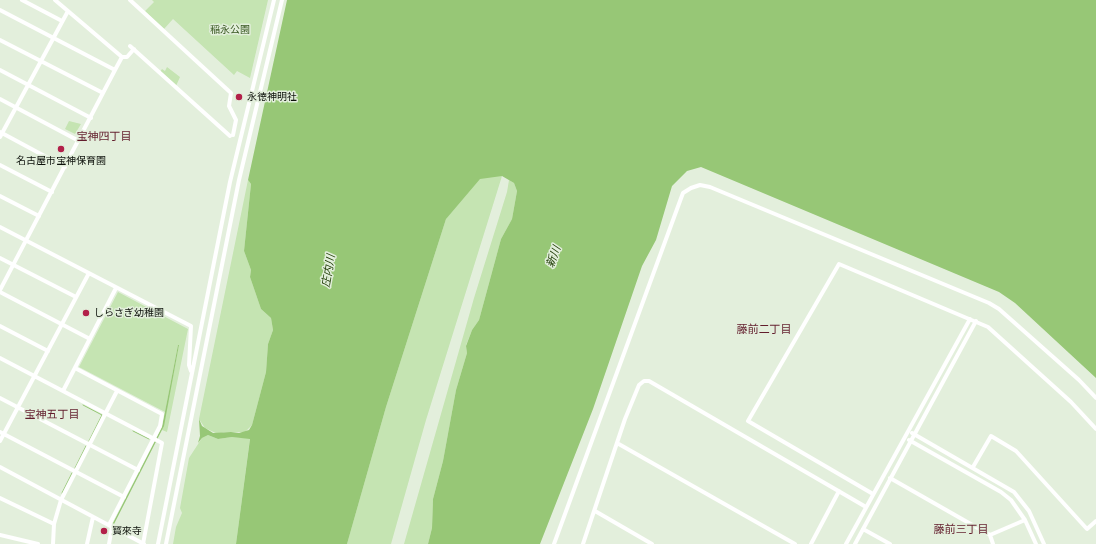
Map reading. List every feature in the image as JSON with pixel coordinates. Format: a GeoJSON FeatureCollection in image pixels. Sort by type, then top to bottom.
{"type":"FeatureCollection","features":[{"type":"Feature","properties":{"kind":"street"},"geometry":{"type":"LineString","coordinates":[[22,0],[62,21]]}},
{"type":"Feature","properties":{"kind":"street"},"geometry":{"type":"LineString","coordinates":[[55,0],[122,57],[127,57],[134,50]]}},
{"type":"Feature","properties":{"kind":"street"},"geometry":{"type":"LineString","coordinates":[[130,0],[231,93],[229,106],[236,120],[232,136],[130,46]]}},
{"type":"Feature","properties":{"kind":"street"},"geometry":{"type":"LineString","coordinates":[[158,544],[230,182],[274,0]]}},
{"type":"Feature","properties":{"kind":"street"},"geometry":{"type":"LineString","coordinates":[[166,544],[238,180],[282,0]]}},
{"type":"Feature","properties":{"kind":"street"},"geometry":{"type":"LineString","coordinates":[[0,10],[115,70]]}},
{"type":"Feature","properties":{"kind":"street"},"geometry":{"type":"LineString","coordinates":[[65,167],[1,134],[68,11]]}},
{"type":"Feature","properties":{"kind":"street"},"geometry":{"type":"LineString","coordinates":[[0,40],[103,93]]}},
{"type":"Feature","properties":{"kind":"street"},"geometry":{"type":"LineString","coordinates":[[90,339],[0,291],[122,57]]}},
{"type":"Feature","properties":{"kind":"street"},"geometry":{"type":"LineString","coordinates":[[0,70],[91,118]]}},
{"type":"Feature","properties":{"kind":"street"},"geometry":{"type":"LineString","coordinates":[[0,100],[79,141]]}},
{"type":"Feature","properties":{"kind":"street"},"geometry":{"type":"LineString","coordinates":[[0,165],[52,192]]}},
{"type":"Feature","properties":{"kind":"street"},"geometry":{"type":"LineString","coordinates":[[554,544],[680,201],[684,194],[691,188],[700,185],[710,187],[989,303],[999,309],[1062,365],[1096,398]]}},
{"type":"Feature","properties":{"kind":"street"},"geometry":{"type":"LineString","coordinates":[[0,196],[39,216]]}},
{"type":"Feature","properties":{"kind":"street"},"geometry":{"type":"LineString","coordinates":[[0,227],[191,326],[189,365],[192,374]]}},
{"type":"Feature","properties":{"kind":"street"},"geometry":{"type":"LineString","coordinates":[[0,258],[76,297]]}},
{"type":"Feature","properties":{"kind":"street"},"geometry":{"type":"LineString","coordinates":[[873,494],[748,421],[839,264],[988,327],[1071,402],[1096,429]]}},
{"type":"Feature","properties":{"kind":"street"},"geometry":{"type":"LineString","coordinates":[[0,440],[2,433],[35,376],[88,273]]}},
{"type":"Feature","properties":{"kind":"street"},"geometry":{"type":"LineString","coordinates":[[63,391],[116,288]]}},
{"type":"Feature","properties":{"kind":"street"},"geometry":{"type":"LineString","coordinates":[[846,544],[970,319]]}},
{"type":"Feature","properties":{"kind":"street"},"geometry":{"type":"LineString","coordinates":[[854,544],[976,322]]}},
{"type":"Feature","properties":{"kind":"street"},"geometry":{"type":"LineString","coordinates":[[0,326],[48,351]]}},
{"type":"Feature","properties":{"kind":"street"},"geometry":{"type":"LineString","coordinates":[[0,358],[163,445],[144,544],[0,467]]}},
{"type":"Feature","properties":{"kind":"street"},"geometry":{"type":"LineString","coordinates":[[75,368],[162,414],[156,440],[138,470],[111,526],[109,544]]}},
{"type":"Feature","properties":{"kind":"street"},"geometry":{"type":"LineString","coordinates":[[583,544],[617,443],[639,385],[644,380],[649,381],[866,507]]}},
{"type":"Feature","properties":{"kind":"street"},"geometry":{"type":"LineString","coordinates":[[53,544],[54,524],[61,500],[117,391]]}},
{"type":"Feature","properties":{"kind":"street"},"geometry":{"type":"LineString","coordinates":[[0,398],[138,470]]}},
{"type":"Feature","properties":{"kind":"street"},"geometry":{"type":"LineString","coordinates":[[908,431],[973,467],[1014,492],[1028,511],[1044,544]]}},
{"type":"Feature","properties":{"kind":"street"},"geometry":{"type":"LineString","coordinates":[[2,433],[124,497]]}},
{"type":"Feature","properties":{"kind":"street"},"geometry":{"type":"LineString","coordinates":[[973,467],[991,436],[1016,451],[1086,529],[1096,521]]}},
{"type":"Feature","properties":{"kind":"street"},"geometry":{"type":"LineString","coordinates":[[905,438],[1001,492],[1011,500],[1025,520],[1036,544]]}},
{"type":"Feature","properties":{"kind":"street"},"geometry":{"type":"LineString","coordinates":[[617,443],[795,544]]}},
{"type":"Feature","properties":{"kind":"street"},"geometry":{"type":"LineString","coordinates":[[890,478],[990,535],[994,544]]}},
{"type":"Feature","properties":{"kind":"street"},"geometry":{"type":"LineString","coordinates":[[811,544],[839,491]]}},
{"type":"Feature","properties":{"kind":"street"},"geometry":{"type":"LineString","coordinates":[[0,498],[54,524]]}},
{"type":"Feature","properties":{"kind":"street"},"geometry":{"type":"LineString","coordinates":[[595,511],[652,544]]}},
{"type":"Feature","properties":{"kind":"street"},"geometry":{"type":"LineString","coordinates":[[87,544],[93,517]]}},
{"type":"Feature","properties":{"kind":"street"},"geometry":{"type":"LineString","coordinates":[[990,535],[1025,520]]}},
{"type":"Feature","properties":{"kind":"street"},"geometry":{"type":"LineString","coordinates":[[863,529],[890,544]]}},
{"type":"Feature","properties":{"kind":"street"},"geometry":{"type":"LineString","coordinates":[[0,535],[38,544]]}},
{"type":"Feature","properties":{"kind":"green space","name":"稲永公園"},"geometry":{"type":"Polygon","coordinates":[[[152,0],[268,0],[250,78],[237,71],[234,75],[173,19],[164,29],[145,11],[154,2],[152,0]]]}},
{"type":"Feature","properties":{"kind":"green space"},"geometry":{"type":"Polygon","coordinates":[[[167,67],[180,77],[176,86],[160,72],[162,69],[165,71],[167,67]]]}},
{"type":"Feature","properties":{"kind":"green space"},"geometry":{"type":"Polygon","coordinates":[[[69,121],[81,124],[75,134],[65,129],[69,121]]]}},
{"type":"Feature","properties":{"kind":"green space"},"geometry":{"type":"Polygon","coordinates":[[[461,172],[502,176],[426,420],[391,544],[347,544],[386,407],[461,172]]]}},
{"type":"Feature","properties":{"kind":"green space"},"geometry":{"type":"Polygon","coordinates":[[[248,180],[251,184],[244,251],[251,270],[250,277],[261,309],[271,318],[273,330],[268,344],[266,372],[252,425],[245,432],[224,432],[218,434],[205,428],[199,419],[248,180]]]}},
{"type":"Feature","properties":{"kind":"green space"},"geometry":{"type":"Polygon","coordinates":[[[509,180],[514,183],[517,191],[512,219],[501,239],[479,320],[472,330],[466,345],[467,353],[456,390],[443,461],[433,499],[432,528],[428,544],[404,544],[474,298],[507,192],[509,180]]]}},
{"type":"Feature","properties":{"kind":"green space"},"geometry":{"type":"Polygon","coordinates":[[[118,292],[188,329],[167,432],[162,430],[179,345],[165,412],[79,367],[118,292]]]}},
{"type":"Feature","properties":{"kind":"green space"},"geometry":{"type":"Polygon","coordinates":[[[208,435],[218,439],[232,437],[250,438],[236,544],[173,544],[176,527],[182,513],[180,508],[189,458],[202,438],[208,435]]]}},
{"type":"Feature","properties":{"kind":"water"},"geometry":{"type":"Polygon","coordinates":[[[287,0],[1096,0],[1096,378],[1015,303],[999,292],[701,167],[687,171],[672,186],[656,240],[642,266],[593,409],[540,544],[428,544],[432,528],[433,499],[443,461],[456,390],[467,353],[466,346],[472,330],[479,320],[501,239],[512,219],[517,191],[514,183],[502,176],[480,179],[446,219],[386,407],[347,544],[236,544],[250,439],[232,437],[218,439],[208,435],[202,438],[198,443],[200,436],[199,419],[202,426],[213,433],[239,433],[249,430],[252,425],[266,372],[268,344],[273,330],[271,318],[261,309],[250,277],[251,270],[244,251],[251,184],[248,180],[287,0]]]}},
{"type":"Feature","properties":{"kind":"water"},"geometry":{"type":"Polygon","coordinates":[[[178,345],[164,426],[114,524],[113,523],[162,427],[178,345]]]}},
{"type":"Feature","properties":{"kind":"waterway"},"geometry":{"type":"LineString","coordinates":[[83,405],[102,415],[89,441]]}},
{"type":"Feature","properties":{"kind":"waterway"},"geometry":{"type":"LineString","coordinates":[[133,431],[149,439]]}},
{"type":"Feature","properties":{"kind":"waterway"},"geometry":{"type":"LineString","coordinates":[[75,468],[86,446]]}},
{"type":"Feature","properties":{"kind":"waterway"},"geometry":{"type":"LineString","coordinates":[[62,493],[72,473]]}},
{"type":"Feature","properties":{"kind":"place","name":"永徳神明社"},"geometry":{"type":"Point","coordinates":[239,97]}},
{"type":"Feature","properties":{"kind":"place","name":"名古屋市宝神保育園"},"geometry":{"type":"Point","coordinates":[61,149]}},
{"type":"Feature","properties":{"kind":"place","name":"しらさぎ幼稚園"},"geometry":{"type":"Point","coordinates":[86,313]}},
{"type":"Feature","properties":{"kind":"place","name":"寳來寺"},"geometry":{"type":"Point","coordinates":[104,531]}},
{"type":"Feature","properties":{"kind":"district","name":"宝神四丁目"},"geometry":{"type":"Point","coordinates":[104,137]}},
{"type":"Feature","properties":{"kind":"district","name":"藤前二丁目"},"geometry":{"type":"Point","coordinates":[764,330]}},
{"type":"Feature","properties":{"kind":"district","name":"宝神五丁目"},"geometry":{"type":"Point","coordinates":[52,415]}},
{"type":"Feature","properties":{"kind":"district","name":"藤前三丁目"},"geometry":{"type":"Point","coordinates":[961,530]}},
{"type":"Feature","properties":{"kind":"water label","name":"新川"},"geometry":{"type":"Point","coordinates":[554,257]}},
{"type":"Feature","properties":{"kind":"water label","name":"庄内川"},"geometry":{"type":"Point","coordinates":[329,271]}}]}
